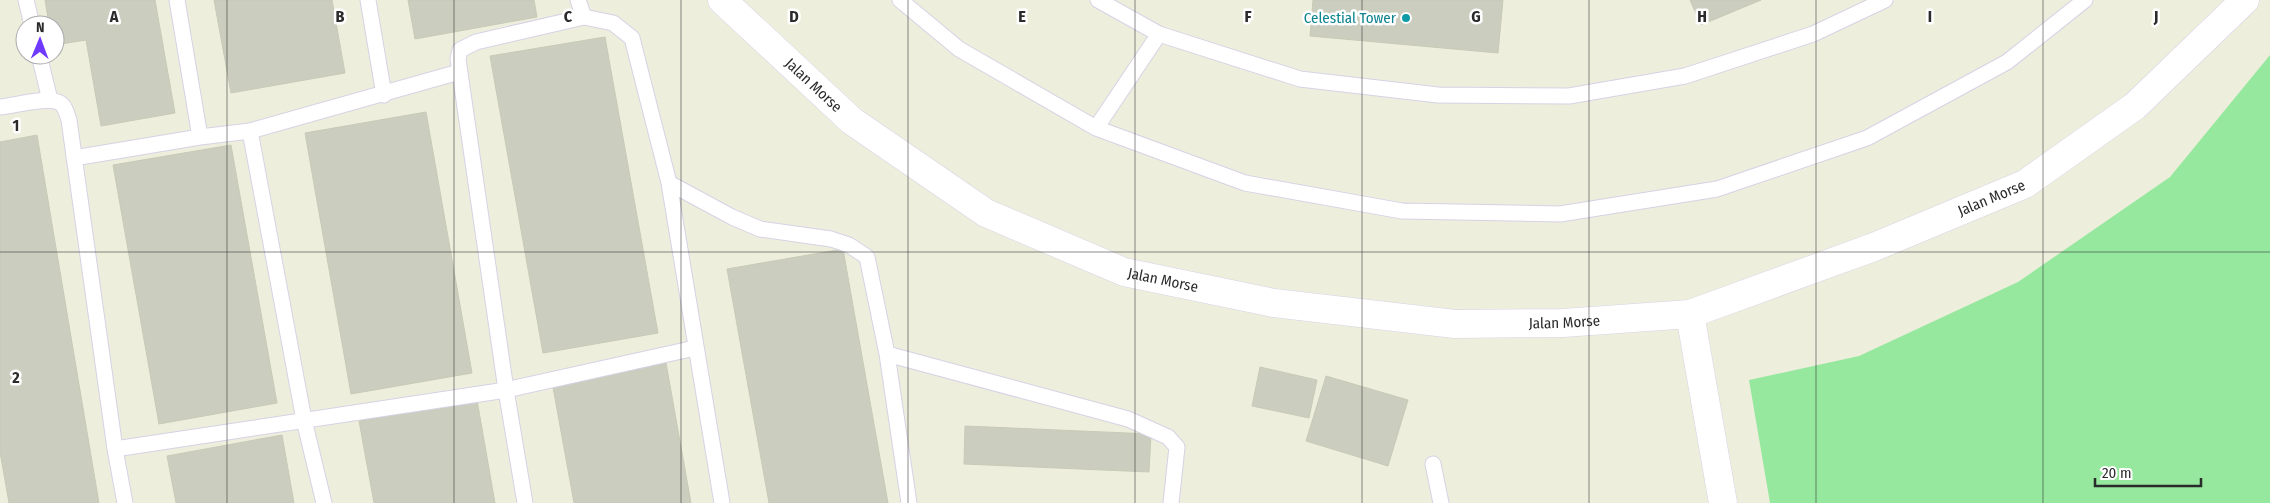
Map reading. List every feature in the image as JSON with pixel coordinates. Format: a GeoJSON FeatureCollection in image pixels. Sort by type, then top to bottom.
{"type":"FeatureCollection","features":[{"type":"Feature","properties":{"kind":"street","name":"Jalan Morse"},"geometry":{"type":"LineString","coordinates":[[722,0],[852,121],[986,213],[1124,272],[1274,303],[1455,324],[1563,323],[1690,314],[1874,247],[2026,184],[2135,106],[2245,0]]}},
{"type":"Feature","properties":{"kind":"street"},"geometry":{"type":"LineString","coordinates":[[1690,314],[1723,503]]}},
{"type":"Feature","properties":{"kind":"lane"},"geometry":{"type":"LineString","coordinates":[[26,0],[30,15]]}},
{"type":"Feature","properties":{"kind":"lane"},"geometry":{"type":"LineString","coordinates":[[177,0],[200,137]]}},
{"type":"Feature","properties":{"kind":"lane"},"geometry":{"type":"LineString","coordinates":[[368,0],[384,95]]}},
{"type":"Feature","properties":{"kind":"lane"},"geometry":{"type":"LineString","coordinates":[[578,0],[584,17]]}},
{"type":"Feature","properties":{"kind":"lane"},"geometry":{"type":"LineString","coordinates":[[900,0],[958,49],[1096,128],[1245,183],[1402,212],[1560,214],[1717,189],[1868,138],[2007,62],[2085,0]]}},
{"type":"Feature","properties":{"kind":"lane"},"geometry":{"type":"LineString","coordinates":[[1098,0],[1159,34],[1300,79],[1438,95],[1569,96],[1685,76],[1813,34],[1885,0]]}},
{"type":"Feature","properties":{"kind":"lane"},"geometry":{"type":"LineString","coordinates":[[525,503],[506,390],[458,59],[460,50],[476,42],[584,17],[613,22],[632,38],[669,183],[722,503]]}},
{"type":"Feature","properties":{"kind":"lane"},"geometry":{"type":"LineString","coordinates":[[1096,128],[1159,34]]}},
{"type":"Feature","properties":{"kind":"lane"},"geometry":{"type":"LineString","coordinates":[[41,65],[50,100]]}},
{"type":"Feature","properties":{"kind":"lane"},"geometry":{"type":"LineString","coordinates":[[74,158],[200,137],[250,131],[384,95],[459,72]]}},
{"type":"Feature","properties":{"kind":"lane"},"geometry":{"type":"LineString","coordinates":[[0,108],[50,100],[60,103],[65,108],[69,120],[115,449],[125,503]]}},
{"type":"Feature","properties":{"kind":"lane"},"geometry":{"type":"LineString","coordinates":[[250,131],[304,420],[324,503]]}},
{"type":"Feature","properties":{"kind":"lane"},"geometry":{"type":"LineString","coordinates":[[669,183],[732,217],[760,229],[830,239],[849,245],[867,257],[887,354],[909,503]]}},
{"type":"Feature","properties":{"kind":"lane"},"geometry":{"type":"LineString","coordinates":[[115,449],[506,390],[695,348]]}},
{"type":"Feature","properties":{"kind":"lane"},"geometry":{"type":"LineString","coordinates":[[887,354],[1128,419],[1168,437],[1177,447],[1171,503]]}},
{"type":"Feature","properties":{"kind":"lane"},"geometry":{"type":"LineString","coordinates":[[1433,464],[1441,503]]}},
{"type":"Feature","properties":{"kind":"green space"},"geometry":{"type":"Polygon","coordinates":[[[2270,55],[2270,503],[1770,503],[1749,380],[1859,356],[2018,282],[2170,177],[2270,55]]]}},
{"type":"Feature","properties":{"kind":"building"},"geometry":{"type":"Polygon","coordinates":[[[45,0],[155,0],[175,113],[101,126],[86,40],[65,43],[65,15],[47,15],[45,0]]]}},
{"type":"Feature","properties":{"kind":"building"},"geometry":{"type":"Polygon","coordinates":[[[214,0],[332,0],[345,73],[231,93],[214,0]]]}},
{"type":"Feature","properties":{"kind":"building"},"geometry":{"type":"Polygon","coordinates":[[[408,0],[534,0],[537,17],[415,39],[408,0]]]}},
{"type":"Feature","properties":{"kind":"building","name":"Celestial Tower"},"geometry":{"type":"Polygon","coordinates":[[[1313,0],[1503,0],[1498,53],[1310,36],[1313,0]]]}},
{"type":"Feature","properties":{"kind":"building"},"geometry":{"type":"Polygon","coordinates":[[[1690,0],[1761,0],[1701,25],[1690,0]]]}},
{"type":"Feature","properties":{"kind":"building"},"geometry":{"type":"Polygon","coordinates":[[[605,37],[658,333],[543,353],[490,56],[605,37]]]}},
{"type":"Feature","properties":{"kind":"building"},"geometry":{"type":"Polygon","coordinates":[[[426,112],[472,373],[351,394],[305,133],[426,112]]]}},
{"type":"Feature","properties":{"kind":"building"},"geometry":{"type":"Polygon","coordinates":[[[37,135],[99,503],[9,503],[0,452],[0,142],[37,135]]]}},
{"type":"Feature","properties":{"kind":"building"},"geometry":{"type":"Polygon","coordinates":[[[231,145],[277,403],[159,424],[113,165],[231,145]]]}},
{"type":"Feature","properties":{"kind":"building"},"geometry":{"type":"Polygon","coordinates":[[[843,249],[888,503],[769,503],[727,269],[843,249]]]}},
{"type":"Feature","properties":{"kind":"building"},"geometry":{"type":"Polygon","coordinates":[[[666,363],[691,503],[574,503],[552,382],[666,363]]]}},
{"type":"Feature","properties":{"kind":"building"},"geometry":{"type":"Polygon","coordinates":[[[1260,367],[1317,380],[1309,418],[1252,406],[1260,367]]]}},
{"type":"Feature","properties":{"kind":"building"},"geometry":{"type":"Polygon","coordinates":[[[1326,376],[1408,400],[1388,466],[1306,441],[1326,376]]]}},
{"type":"Feature","properties":{"kind":"building"},"geometry":{"type":"Polygon","coordinates":[[[477,400],[495,503],[374,503],[359,421],[477,400]]]}},
{"type":"Feature","properties":{"kind":"building"},"geometry":{"type":"Polygon","coordinates":[[[965,426],[1151,434],[1149,472],[964,464],[965,426]]]}},
{"type":"Feature","properties":{"kind":"building"},"geometry":{"type":"Polygon","coordinates":[[[282,435],[294,503],[176,503],[167,456],[282,435]]]}},
{"type":"Feature","properties":{"kind":"place","name":"Celestial Tower"},"geometry":{"type":"Point","coordinates":[1406,18]}}]}
